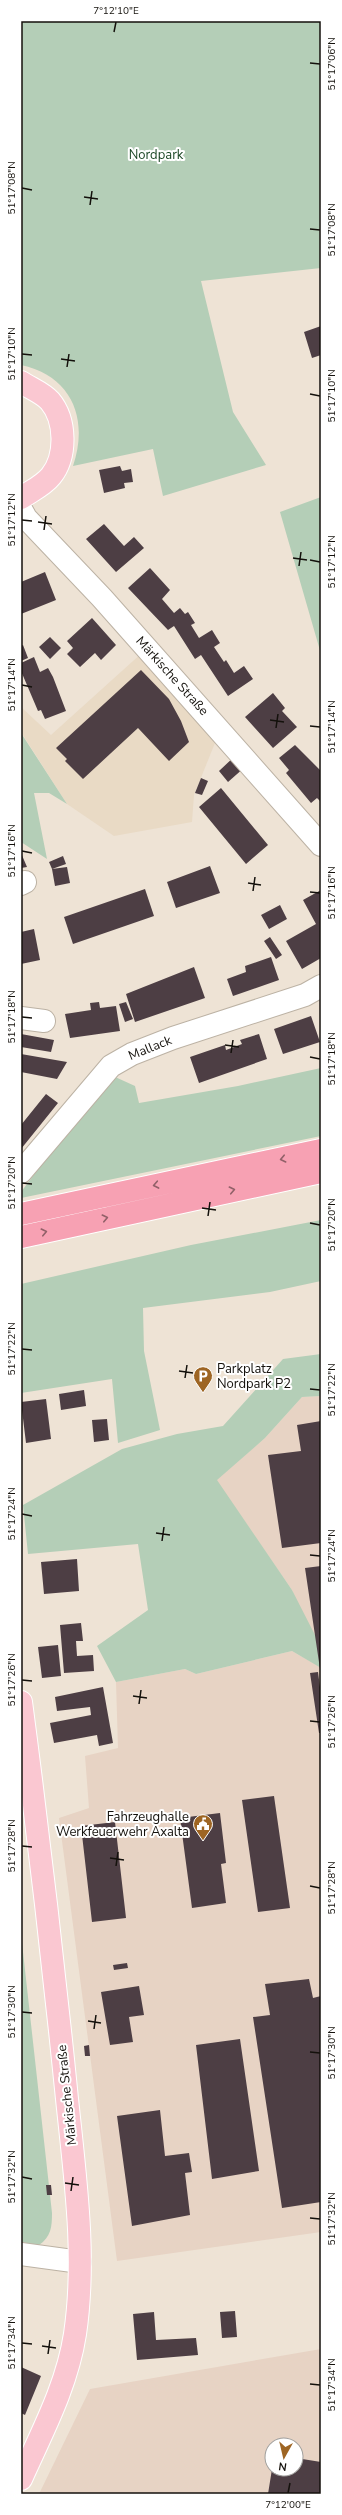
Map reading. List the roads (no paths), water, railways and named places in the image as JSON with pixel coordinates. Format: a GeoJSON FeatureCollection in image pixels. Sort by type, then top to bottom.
{"type":"FeatureCollection","features":[{"type":"Feature","properties":{"kind":"highway"},"geometry":{"type":"LineString","coordinates":[[21,1214],[321,1150]]}},
{"type":"Feature","properties":{"kind":"highway"},"geometry":{"type":"LineString","coordinates":[[21,1237],[321,1172]]}},
{"type":"Feature","properties":{"kind":"main road"},"geometry":{"type":"LineString","coordinates":[[21,382],[49,400],[61,422],[62,433],[60,459],[52,475],[21,498]]}},
{"type":"Feature","properties":{"kind":"main road","name":"Märkische Straße"},"geometry":{"type":"LineString","coordinates":[[21,1702],[56,1985],[78,2214],[80,2262],[75,2336],[66,2370],[56,2403],[21,2479]]}},
{"type":"Feature","properties":{"kind":"street","name":"Märkische Straße"},"geometry":{"type":"LineString","coordinates":[[21,509],[26,518],[102,598],[321,844]]}},
{"type":"Feature","properties":{"kind":"street","name":"Mallack"},"geometry":{"type":"LineString","coordinates":[[21,1172],[111,1066],[132,1054],[305,995],[321,986]]}},
{"type":"Feature","properties":{"kind":"street"},"geometry":{"type":"LineString","coordinates":[[21,1018],[44,1022]]}},
{"type":"Feature","properties":{"kind":"street"},"geometry":{"type":"LineString","coordinates":[[21,2254],[80,2262]]}},
{"type":"Feature","properties":{"kind":"place","name":"Parkplatz Nordpark P2"},"geometry":{"type":"Point","coordinates":[203,1393]}},
{"type":"Feature","properties":{"kind":"place","name":"Fahrzeughalle Werkfeuerwehr Axalta"},"geometry":{"type":"Point","coordinates":[203,1841]}},
{"type":"Feature","properties":{"kind":"park label","name":"Nordpark"},"geometry":{"type":"Point","coordinates":[156,155]}}]}
